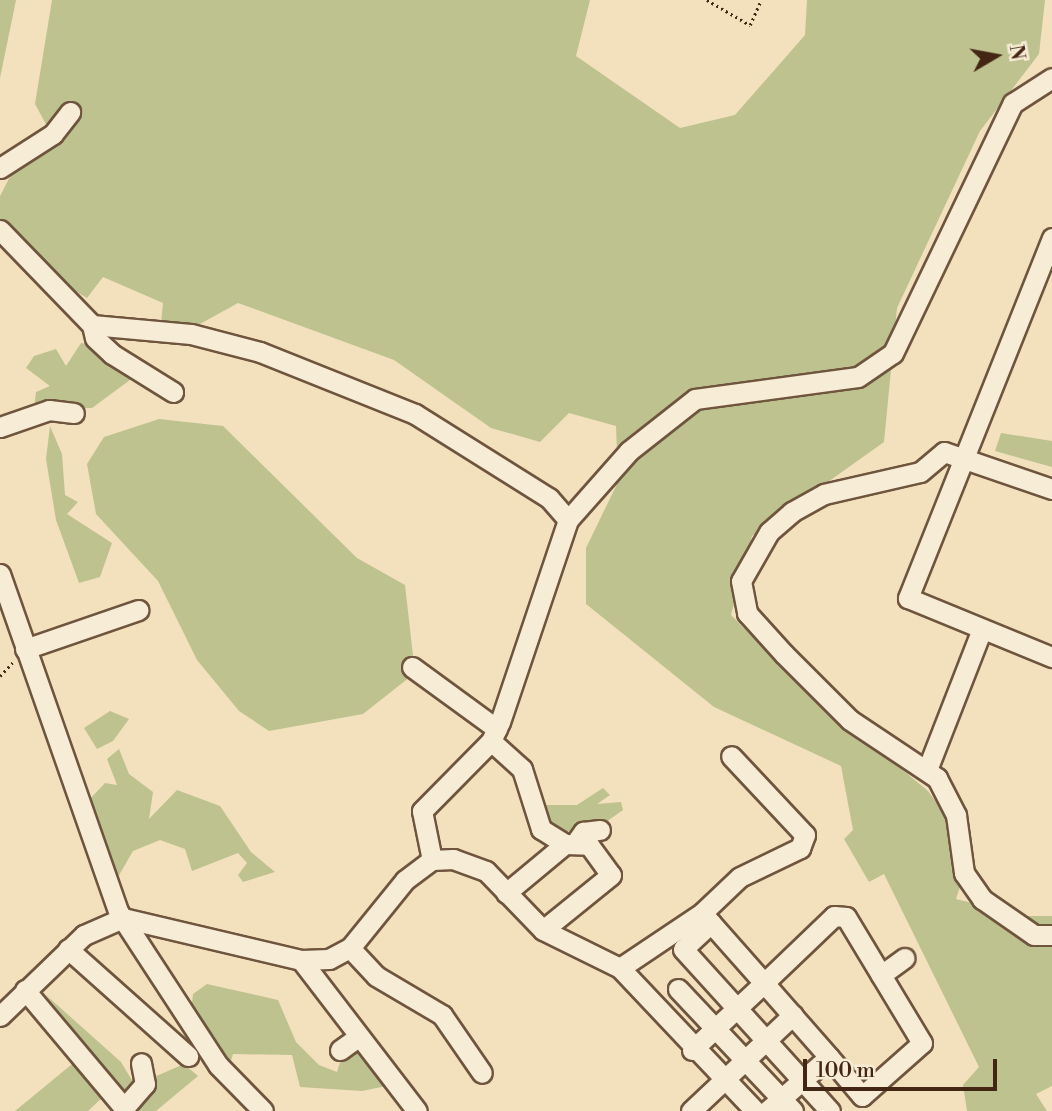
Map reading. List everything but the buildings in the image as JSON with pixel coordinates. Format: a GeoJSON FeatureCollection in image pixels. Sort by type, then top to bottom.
{"type":"FeatureCollection","features":[{"type":"Feature","properties":{"kind":"street"},"geometry":{"type":"LineString","coordinates":[[432,860],[422,811],[494,735],[568,520],[629,451],[695,399],[858,377],[880,366],[907,333],[1013,103],[1052,78]]}},
{"type":"Feature","properties":{"kind":"street"},"geometry":{"type":"LineString","coordinates":[[0,168],[54,134],[70,112]]}},
{"type":"Feature","properties":{"kind":"street"},"geometry":{"type":"LineString","coordinates":[[0,230],[93,325],[95,338],[112,354],[173,392]]}},
{"type":"Feature","properties":{"kind":"street"},"geometry":{"type":"LineString","coordinates":[[1052,238],[908,598],[1052,657]]}},
{"type":"Feature","properties":{"kind":"street"},"geometry":{"type":"LineString","coordinates":[[93,325],[191,334],[260,352],[415,414],[549,498],[568,520]]}},
{"type":"Feature","properties":{"kind":"street"},"geometry":{"type":"LineString","coordinates":[[0,427],[49,410],[74,413]]}},
{"type":"Feature","properties":{"kind":"street"},"geometry":{"type":"LineString","coordinates":[[1052,489],[967,456],[944,452],[920,472],[824,494],[792,512],[769,532],[741,581],[747,613],[784,654],[850,720],[927,770],[956,815],[964,873],[982,899],[1034,935],[1052,935]]}},
{"type":"Feature","properties":{"kind":"street"},"geometry":{"type":"LineString","coordinates":[[0,574],[123,918],[218,1065],[263,1111]]}},
{"type":"Feature","properties":{"kind":"street"},"geometry":{"type":"LineString","coordinates":[[25,649],[138,610]]}},
{"type":"Feature","properties":{"kind":"street"},"geometry":{"type":"LineString","coordinates":[[927,770],[982,629]]}},
{"type":"Feature","properties":{"kind":"street"},"geometry":{"type":"LineString","coordinates":[[412,667],[494,735],[522,769],[541,829],[589,845],[611,876],[543,930]]}},
{"type":"Feature","properties":{"kind":"street"},"geometry":{"type":"LineString","coordinates":[[731,756],[805,835],[800,848],[740,877],[682,949],[806,1078],[830,1111]]}},
{"type":"Feature","properties":{"kind":"street"},"geometry":{"type":"LineString","coordinates":[[780,807],[783,830]]}},
{"type":"Feature","properties":{"kind":"street"},"geometry":{"type":"LineString","coordinates":[[506,893],[583,832],[600,830]]}},
{"type":"Feature","properties":{"kind":"street"},"geometry":{"type":"LineString","coordinates":[[0,1016],[68,949],[123,918],[301,960],[329,959],[349,948],[405,880],[432,860],[471,863],[543,930],[620,968],[653,1009],[755,1111]]}},
{"type":"Feature","properties":{"kind":"street"},"geometry":{"type":"LineString","coordinates":[[692,1050],[764,983],[834,916],[846,917],[922,1043],[860,1103],[829,1057],[793,1015],[764,983],[707,918]]}},
{"type":"Feature","properties":{"kind":"street"},"geometry":{"type":"LineString","coordinates":[[620,968],[707,918]]}},
{"type":"Feature","properties":{"kind":"street"},"geometry":{"type":"LineString","coordinates":[[349,948],[376,976],[456,1031],[482,1073]]}},
{"type":"Feature","properties":{"kind":"street"},"geometry":{"type":"LineString","coordinates":[[68,949],[188,1056]]}},
{"type":"Feature","properties":{"kind":"street"},"geometry":{"type":"LineString","coordinates":[[881,975],[904,958]]}},
{"type":"Feature","properties":{"kind":"street"},"geometry":{"type":"LineString","coordinates":[[301,960],[417,1111]]}},
{"type":"Feature","properties":{"kind":"street"},"geometry":{"type":"LineString","coordinates":[[653,1009],[701,969]]}},
{"type":"Feature","properties":{"kind":"street"},"geometry":{"type":"LineString","coordinates":[[678,989],[788,1105]]}},
{"type":"Feature","properties":{"kind":"street"},"geometry":{"type":"LineString","coordinates":[[25,990],[124,1108],[145,1084],[141,1063]]}},
{"type":"Feature","properties":{"kind":"street"},"geometry":{"type":"LineString","coordinates":[[691,1111],[793,1015]]}},
{"type":"Feature","properties":{"kind":"street"},"geometry":{"type":"LineString","coordinates":[[444,1047],[456,1031]]}},
{"type":"Feature","properties":{"kind":"street"},"geometry":{"type":"LineString","coordinates":[[340,1050],[358,1037]]}},
{"type":"Feature","properties":{"kind":"street"},"geometry":{"type":"LineString","coordinates":[[767,1111],[788,1105],[806,1078],[829,1057]]}},
{"type":"Feature","properties":{"kind":"path"},"geometry":{"type":"LineString","coordinates":[[708,0],[750,25],[761,0]]}},
{"type":"Feature","properties":{"kind":"path"},"geometry":{"type":"LineString","coordinates":[[0,676],[25,649]]}},
{"type":"Feature","properties":{"kind":"green space"},"geometry":{"type":"Polygon","coordinates":[[[0,0],[16,0],[0,78],[0,0]]]}},
{"type":"Feature","properties":{"kind":"green space"},"geometry":{"type":"Polygon","coordinates":[[[52,0],[590,0],[576,56],[680,128],[735,115],[805,35],[807,0],[1045,0],[1039,54],[980,131],[897,308],[884,442],[752,536],[731,615],[806,690],[928,791],[972,850],[956,899],[1024,916],[1052,916],[1052,1086],[1036,1094],[1047,1111],[967,1111],[963,1085],[979,1067],[884,874],[869,882],[844,839],[853,830],[841,766],[714,707],[586,604],[586,548],[618,482],[616,426],[569,413],[540,442],[491,428],[394,360],[238,303],[189,330],[161,323],[163,303],[103,277],[87,298],[67,286],[0,221],[0,196],[29,140],[47,126],[35,104],[52,0]]]}},
{"type":"Feature","properties":{"kind":"green space"},"geometry":{"type":"Polygon","coordinates":[[[81,343],[97,346],[134,377],[92,408],[34,408],[36,392],[50,386],[26,368],[34,356],[56,349],[66,366],[81,343]]]}},
{"type":"Feature","properties":{"kind":"green space"},"geometry":{"type":"Polygon","coordinates":[[[159,419],[223,426],[357,558],[405,585],[415,673],[363,714],[269,731],[239,711],[197,660],[158,581],[96,514],[87,464],[104,437],[159,419]]]}},
{"type":"Feature","properties":{"kind":"green space"},"geometry":{"type":"Polygon","coordinates":[[[50,426],[62,454],[65,495],[78,502],[67,514],[112,543],[100,577],[79,583],[56,520],[46,459],[50,426]]]}},
{"type":"Feature","properties":{"kind":"green space"},"geometry":{"type":"Polygon","coordinates":[[[1001,433],[1052,441],[1052,467],[995,451],[1001,433]]]}},
{"type":"Feature","properties":{"kind":"green space"},"geometry":{"type":"Polygon","coordinates":[[[110,711],[129,719],[113,741],[97,749],[84,728],[110,711]]]}},
{"type":"Feature","properties":{"kind":"green space"},"geometry":{"type":"Polygon","coordinates":[[[119,749],[129,774],[153,792],[149,819],[177,790],[220,806],[251,852],[275,872],[243,882],[238,875],[247,863],[238,853],[192,871],[185,849],[160,840],[133,851],[118,877],[87,802],[105,783],[117,785],[107,759],[119,749]]]}},
{"type":"Feature","properties":{"kind":"green space"},"geometry":{"type":"Polygon","coordinates":[[[603,788],[610,795],[597,804],[621,802],[623,810],[606,822],[557,834],[545,821],[543,805],[577,805],[603,788]]]}},
{"type":"Feature","properties":{"kind":"green space"},"geometry":{"type":"Polygon","coordinates":[[[207,984],[278,1000],[296,1042],[319,1065],[337,1072],[343,1052],[358,1043],[391,1085],[362,1091],[300,1087],[292,1055],[233,1054],[230,1064],[191,1012],[193,994],[207,984]]]}},
{"type":"Feature","properties":{"kind":"green space"},"geometry":{"type":"Polygon","coordinates":[[[46,995],[121,1062],[136,1087],[125,1095],[46,995]]]}},
{"type":"Feature","properties":{"kind":"green space"},"geometry":{"type":"Polygon","coordinates":[[[77,1060],[106,1094],[88,1111],[15,1111],[77,1060]]]}},
{"type":"Feature","properties":{"kind":"green space"},"geometry":{"type":"Polygon","coordinates":[[[184,1064],[198,1076],[156,1111],[126,1111],[154,1077],[184,1064]]]}}]}
